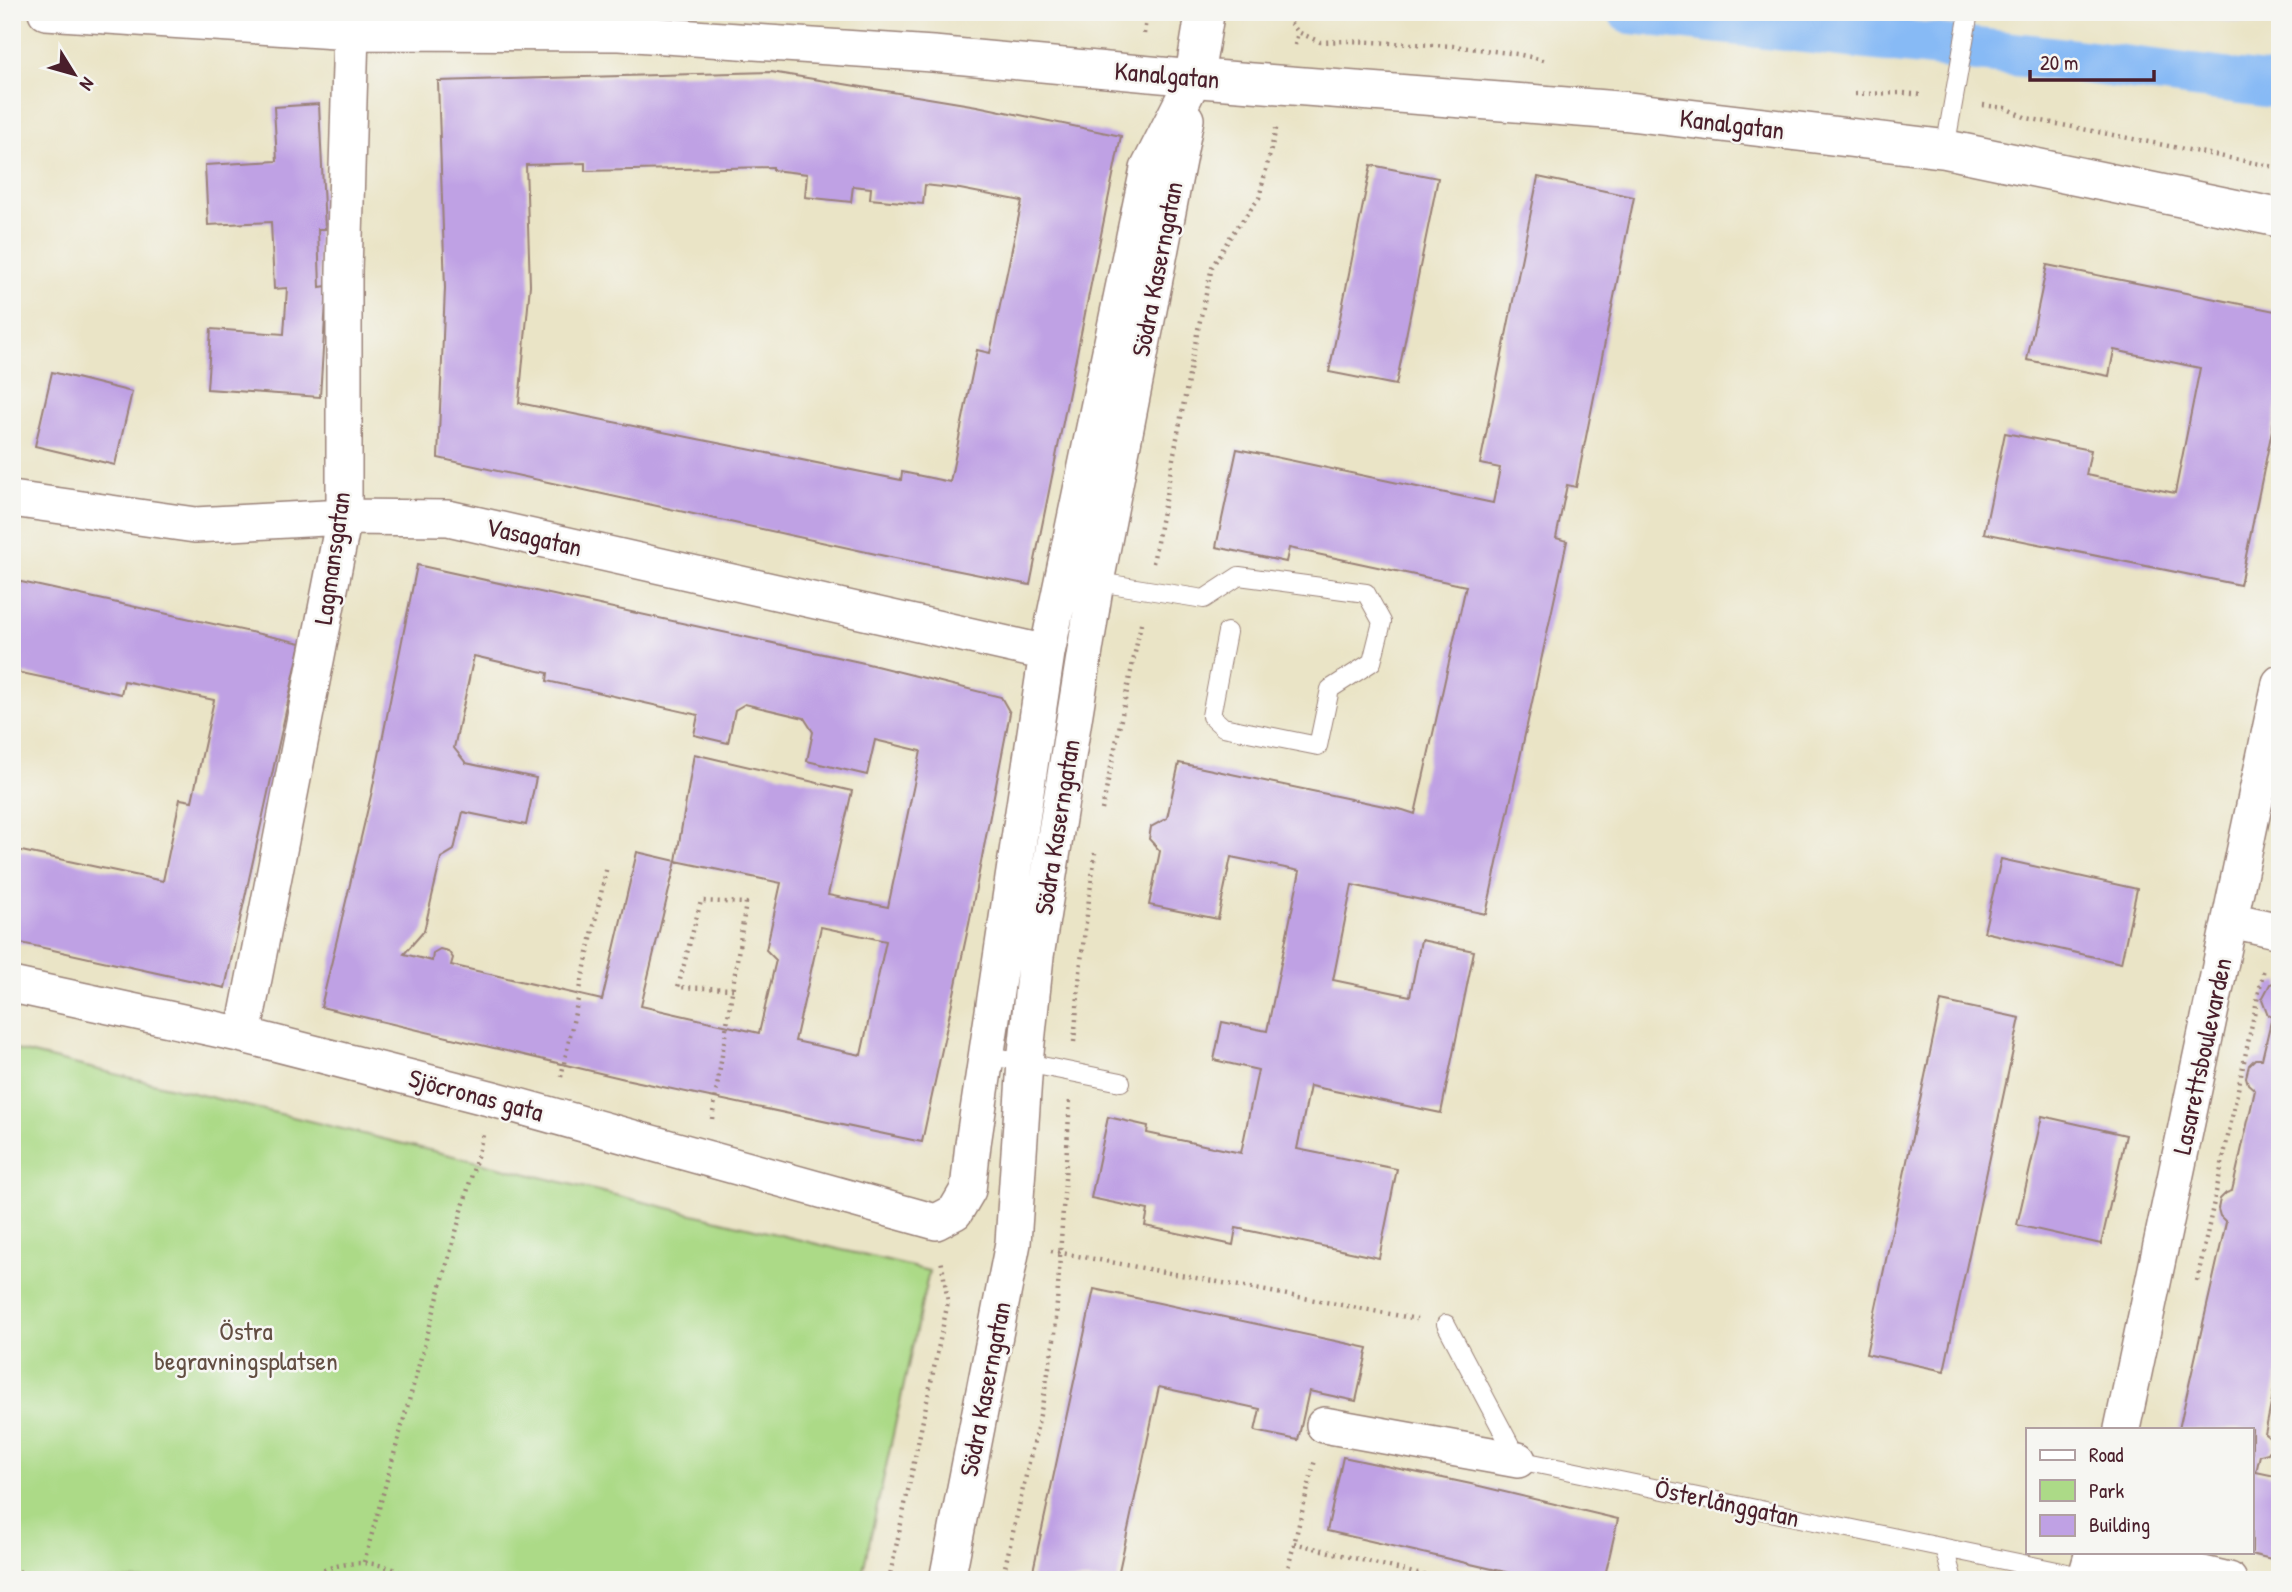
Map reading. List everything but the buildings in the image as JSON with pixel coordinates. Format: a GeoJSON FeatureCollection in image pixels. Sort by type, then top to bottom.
{"type":"FeatureCollection","features":[{"type":"Feature","properties":{"kind":"street","name":"Kanalgatan"},"geometry":{"type":"LineString","coordinates":[[46,12],[351,32],[620,33],[933,54],[1194,78],[1625,111],[1945,149],[2280,218]]}},
{"type":"Feature","properties":{"kind":"street","name":"Södra Kaserngatan"},"geometry":{"type":"LineString","coordinates":[[947,1580],[1013,1243],[1025,1062],[1080,580],[1194,78],[1205,12]]}},
{"type":"Feature","properties":{"kind":"street","name":"Lagmansgatan"},"geometry":{"type":"LineString","coordinates":[[243,1035],[344,517],[344,271],[351,32]]}},
{"type":"Feature","properties":{"kind":"street","name":"Vasagatan"},"geometry":{"type":"LineString","coordinates":[[12,499],[195,524],[344,517],[448,517],[1047,653]]}},
{"type":"Feature","properties":{"kind":"street","name":"Södra Kaserngatan"},"geometry":{"type":"LineString","coordinates":[[936,1222],[955,1212],[968,1190],[1047,653],[1080,580]]}},
{"type":"Feature","properties":{"kind":"street","name":"Lasarettsboulevarden"},"geometry":{"type":"LineString","coordinates":[[2122,1428],[2280,683]]}},
{"type":"Feature","properties":{"kind":"street"},"geometry":{"type":"LineString","coordinates":[[2231,920],[2276,930]]}},
{"type":"Feature","properties":{"kind":"street","name":"Sjöcronas gata"},"geometry":{"type":"LineString","coordinates":[[12,985],[243,1035],[493,1099],[936,1222]]}},
{"type":"Feature","properties":{"kind":"street"},"geometry":{"type":"LineString","coordinates":[[1324,1425],[1518,1460]]}},
{"type":"Feature","properties":{"kind":"street","name":"Österlånggatan"},"geometry":{"type":"LineString","coordinates":[[2093,1565],[2230,1580]]}},
{"type":"Feature","properties":{"kind":"lane"},"geometry":{"type":"LineString","coordinates":[[1945,149],[1969,12]]}},
{"type":"Feature","properties":{"kind":"lane"},"geometry":{"type":"LineString","coordinates":[[1080,580],[1204,599],[1239,576],[1366,593],[1382,622],[1371,662],[1330,689],[1318,746],[1223,727],[1211,716],[1227,632]]}},
{"type":"Feature","properties":{"kind":"lane"},"geometry":{"type":"LineString","coordinates":[[987,1055],[1121,1082]]}},
{"type":"Feature","properties":{"kind":"lane"},"geometry":{"type":"LineString","coordinates":[[1446,1324],[1518,1460]]}},
{"type":"Feature","properties":{"kind":"lane","name":"Österlånggatan"},"geometry":{"type":"LineString","coordinates":[[1518,1460],[1944,1548],[2093,1565]]}},
{"type":"Feature","properties":{"kind":"lane"},"geometry":{"type":"LineString","coordinates":[[1944,1548],[1953,1580]]}},
{"type":"Feature","properties":{"kind":"path"},"geometry":{"type":"LineString","coordinates":[[1101,814],[1212,267],[1259,198],[1298,32]]}},
{"type":"Feature","properties":{"kind":"path"},"geometry":{"type":"LineString","coordinates":[[1002,1580],[1042,1406],[1055,1334],[1071,1072],[1081,961],[1097,840]]}},
{"type":"Feature","properties":{"kind":"path"},"geometry":{"type":"LineString","coordinates":[[552,1115],[607,866]]}},
{"type":"Feature","properties":{"kind":"path"},"geometry":{"type":"LineString","coordinates":[[706,1158],[733,989],[746,903],[701,901],[678,987],[733,989]]}},
{"type":"Feature","properties":{"kind":"path"},"geometry":{"type":"LineString","coordinates":[[2195,1288],[2276,930]]}},
{"type":"Feature","properties":{"kind":"path"},"geometry":{"type":"LineString","coordinates":[[364,1562],[493,1099]]}},
{"type":"Feature","properties":{"kind":"path"},"geometry":{"type":"LineString","coordinates":[[889,1580],[948,1302],[936,1222]]}},
{"type":"Feature","properties":{"kind":"path"},"geometry":{"type":"LineString","coordinates":[[1013,1243],[1446,1324]]}},
{"type":"Feature","properties":{"kind":"path"},"geometry":{"type":"LineString","coordinates":[[1285,1580],[1324,1425]]}},
{"type":"Feature","properties":{"kind":"path"},"geometry":{"type":"LineString","coordinates":[[1294,1543],[1442,1580]]}},
{"type":"Feature","properties":{"kind":"path"},"geometry":{"type":"LineString","coordinates":[[305,1580],[334,1565],[364,1562],[402,1572],[412,1580]]}},
{"type":"Feature","properties":{"kind":"path"},"geometry":{"type":"LineString","coordinates":[[12,1570],[57,1580]]}},
{"type":"Feature","properties":{"kind":"shaded area"},"geometry":{"type":"Polygon","coordinates":[[[2136,12],[2280,12],[2280,27],[2136,12]]]}},
{"type":"Feature","properties":{"kind":"green space","name":"Östra begravningsplatsen"},"geometry":{"type":"Polygon","coordinates":[[[12,1049],[929,1271],[861,1580],[12,1580],[12,1049]]]}},
{"type":"Feature","properties":{"kind":"waterway"},"geometry":{"type":"LineString","coordinates":[[1630,12],[2068,60],[2280,87]]}}]}
